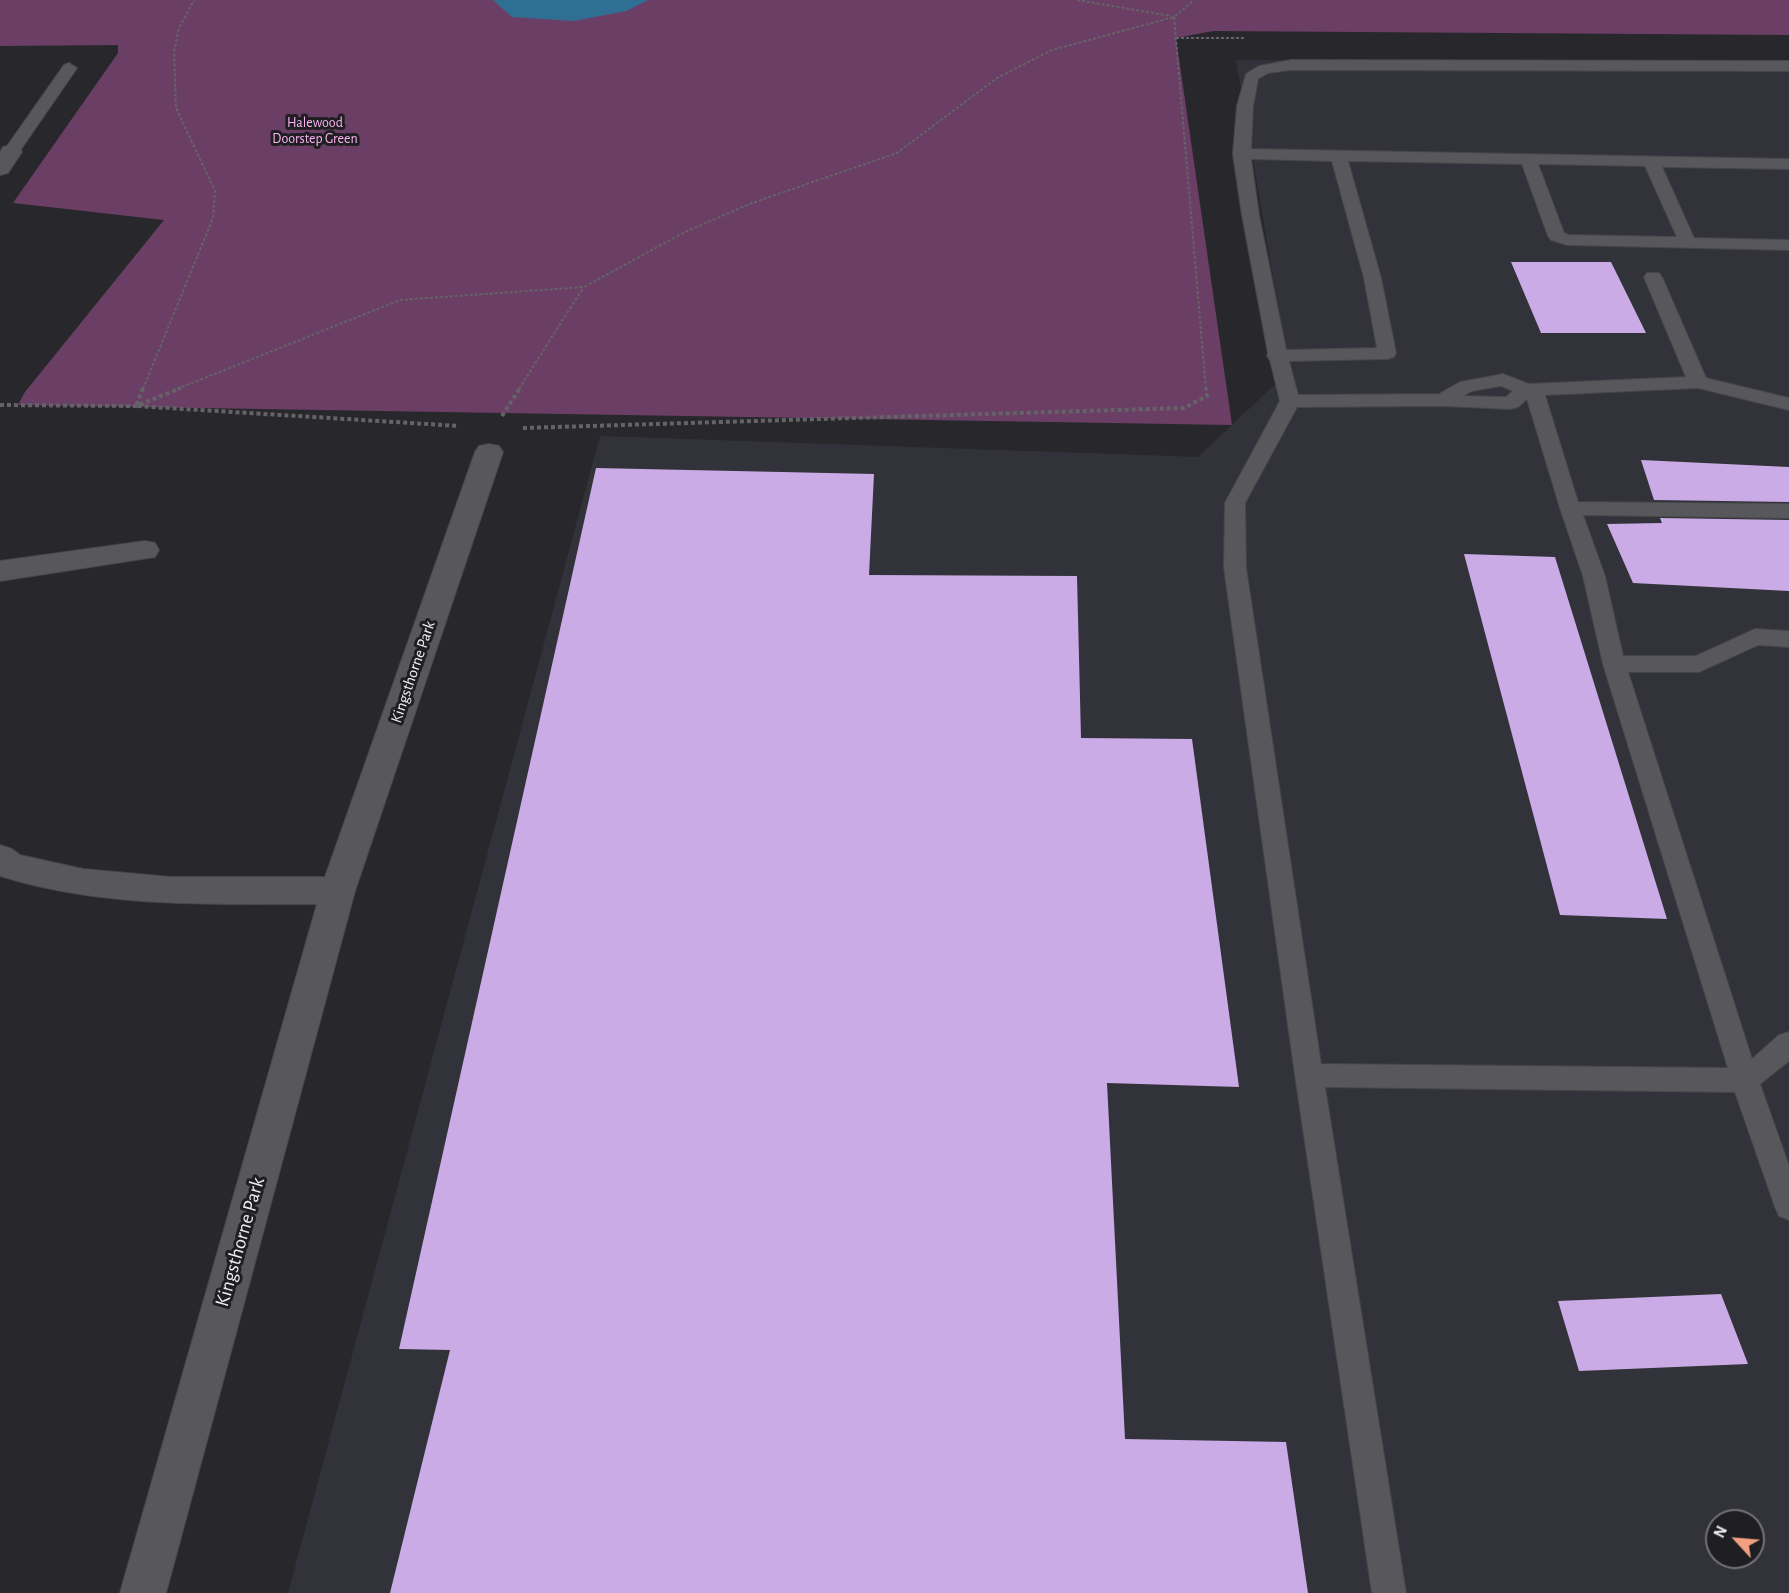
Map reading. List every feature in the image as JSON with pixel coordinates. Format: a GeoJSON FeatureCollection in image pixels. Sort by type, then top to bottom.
{"type":"FeatureCollection","features":[{"type":"Feature","properties":{"kind":"street","name":"Kingsthorne Park"},"geometry":{"type":"LineString","coordinates":[[142,1593],[338,891],[486,433]]}},
{"type":"Feature","properties":{"kind":"street"},"geometry":{"type":"LineString","coordinates":[[0,571],[145,550]]}},
{"type":"Feature","properties":{"kind":"street"},"geometry":{"type":"LineString","coordinates":[[3,867],[83,882],[171,890],[338,891]]}},
{"type":"Feature","properties":{"kind":"lane"},"geometry":{"type":"LineString","coordinates":[[1389,1593],[1234,568],[1235,503],[1290,401],[1276,356],[1246,195],[1241,154],[1249,84],[1251,77],[1264,69],[1303,65],[1789,66]]}},
{"type":"Feature","properties":{"kind":"lane"},"geometry":{"type":"LineString","coordinates":[[5,160],[69,68]]}},
{"type":"Feature","properties":{"kind":"lane"},"geometry":{"type":"LineString","coordinates":[[1241,154],[1789,164]]}},
{"type":"Feature","properties":{"kind":"lane"},"geometry":{"type":"LineString","coordinates":[[1276,356],[1387,353],[1381,308],[1339,157]]}},
{"type":"Feature","properties":{"kind":"lane"},"geometry":{"type":"LineString","coordinates":[[1528,159],[1557,236],[1567,240],[1789,245]]}},
{"type":"Feature","properties":{"kind":"lane"},"geometry":{"type":"LineString","coordinates":[[1651,161],[1689,243]]}},
{"type":"Feature","properties":{"kind":"lane"},"geometry":{"type":"LineString","coordinates":[[1653,277],[1698,382]]}},
{"type":"Feature","properties":{"kind":"lane"},"geometry":{"type":"LineString","coordinates":[[1290,401],[1443,400],[1511,403],[1530,390],[1698,382],[1789,404]]}},
{"type":"Feature","properties":{"kind":"lane"},"geometry":{"type":"LineString","coordinates":[[1530,390],[1594,576],[1614,664],[1745,1080],[1789,1207]]}},
{"type":"Feature","properties":{"kind":"lane"},"geometry":{"type":"LineString","coordinates":[[1570,508],[1789,511]]}},
{"type":"Feature","properties":{"kind":"lane"},"geometry":{"type":"LineString","coordinates":[[1614,664],[1699,664],[1755,637],[1789,639]]}},
{"type":"Feature","properties":{"kind":"lane"},"geometry":{"type":"LineString","coordinates":[[1309,1075],[1745,1080],[1773,1059],[1789,1042]]}},
{"type":"Feature","properties":{"kind":"path"},"geometry":{"type":"LineString","coordinates":[[136,406],[213,218],[215,191],[176,108],[174,52],[180,28],[194,0]]}},
{"type":"Feature","properties":{"kind":"path"},"geometry":{"type":"LineString","coordinates":[[1077,0],[1174,17]]}},
{"type":"Feature","properties":{"kind":"path"},"geometry":{"type":"LineString","coordinates":[[136,406],[400,300],[584,288],[685,232],[752,202],[897,153],[997,78],[1052,50],[1174,17],[1194,0]]}},
{"type":"Feature","properties":{"kind":"path"},"geometry":{"type":"LineString","coordinates":[[517,428],[1184,408],[1207,396],[1174,17]]}},
{"type":"Feature","properties":{"kind":"path"},"geometry":{"type":"LineString","coordinates":[[0,405],[136,406],[486,433],[584,288]]}},
{"type":"Feature","properties":{"kind":"shaded area"},"geometry":{"type":"Polygon","coordinates":[[[1236,60],[1789,65],[1789,1593],[288,1593],[600,436],[1198,457],[1289,371],[1236,60]]]}},
{"type":"Feature","properties":{"kind":"green space","name":"Halewood Doorstep Green"},"geometry":{"type":"Polygon","coordinates":[[[0,0],[1789,0],[1789,35],[1213,31],[1176,38],[1232,425],[18,405],[25,392],[164,220],[13,203],[118,53],[118,45],[0,46],[0,0]]]}},
{"type":"Feature","properties":{"kind":"water"},"geometry":{"type":"Polygon","coordinates":[[[493,0],[648,0],[626,11],[574,21],[512,17],[493,0]]]}},
{"type":"Feature","properties":{"kind":"building"},"geometry":{"type":"Polygon","coordinates":[[[1511,262],[1611,262],[1646,333],[1541,333],[1511,262]]]}},
{"type":"Feature","properties":{"kind":"building"},"geometry":{"type":"Polygon","coordinates":[[[1641,460],[1789,467],[1789,502],[1654,500],[1641,460]]]}},
{"type":"Feature","properties":{"kind":"building"},"geometry":{"type":"Polygon","coordinates":[[[596,468],[874,474],[869,575],[1077,576],[1081,738],[1192,739],[1239,1087],[1107,1083],[1125,1439],[1286,1442],[1308,1593],[390,1593],[450,1350],[399,1349],[596,468]]]}},
{"type":"Feature","properties":{"kind":"building"},"geometry":{"type":"Polygon","coordinates":[[[1660,518],[1789,520],[1789,591],[1633,583],[1607,524],[1662,523],[1660,518]]]}},
{"type":"Feature","properties":{"kind":"building"},"geometry":{"type":"Polygon","coordinates":[[[1464,554],[1555,557],[1667,919],[1560,915],[1464,554]]]}},
{"type":"Feature","properties":{"kind":"building"},"geometry":{"type":"Polygon","coordinates":[[[1721,1294],[1748,1364],[1579,1371],[1558,1301],[1721,1294]]]}}]}
